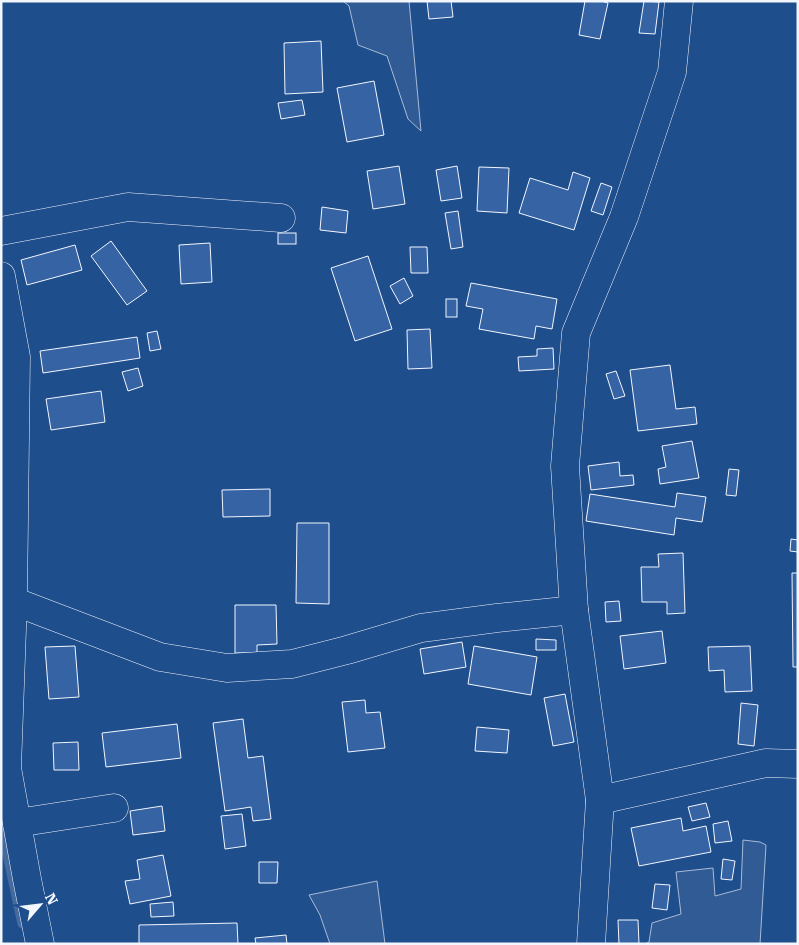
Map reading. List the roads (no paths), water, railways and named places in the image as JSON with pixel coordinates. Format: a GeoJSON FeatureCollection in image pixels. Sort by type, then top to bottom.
{"type":"FeatureCollection","features":[{"type":"Feature","properties":{"kind":"street"},"geometry":{"type":"LineString","coordinates":[[591,944],[600,800],[574,610],[565,466],[576,333],[624,217],[672,72],[679,1]]}},
{"type":"Feature","properties":{"kind":"street"},"geometry":{"type":"LineString","coordinates":[[1,231],[128,208],[282,218]]}},
{"type":"Feature","properties":{"kind":"street"},"geometry":{"type":"LineString","coordinates":[[1,276],[16,357],[13,601],[7,768],[26,879],[40,944]]}},
{"type":"Feature","properties":{"kind":"street"},"geometry":{"type":"LineString","coordinates":[[13,601],[160,657],[227,668],[292,664],[421,628],[574,610]]}},
{"type":"Feature","properties":{"kind":"street"},"geometry":{"type":"LineString","coordinates":[[600,800],[766,763],[798,764]]}},
{"type":"Feature","properties":{"kind":"street"},"geometry":{"type":"LineString","coordinates":[[17,823],[114,808]]}},
{"type":"Feature","properties":{"kind":"waterway"},"geometry":{"type":"LineString","coordinates":[[1,827],[22,924]]}}]}
